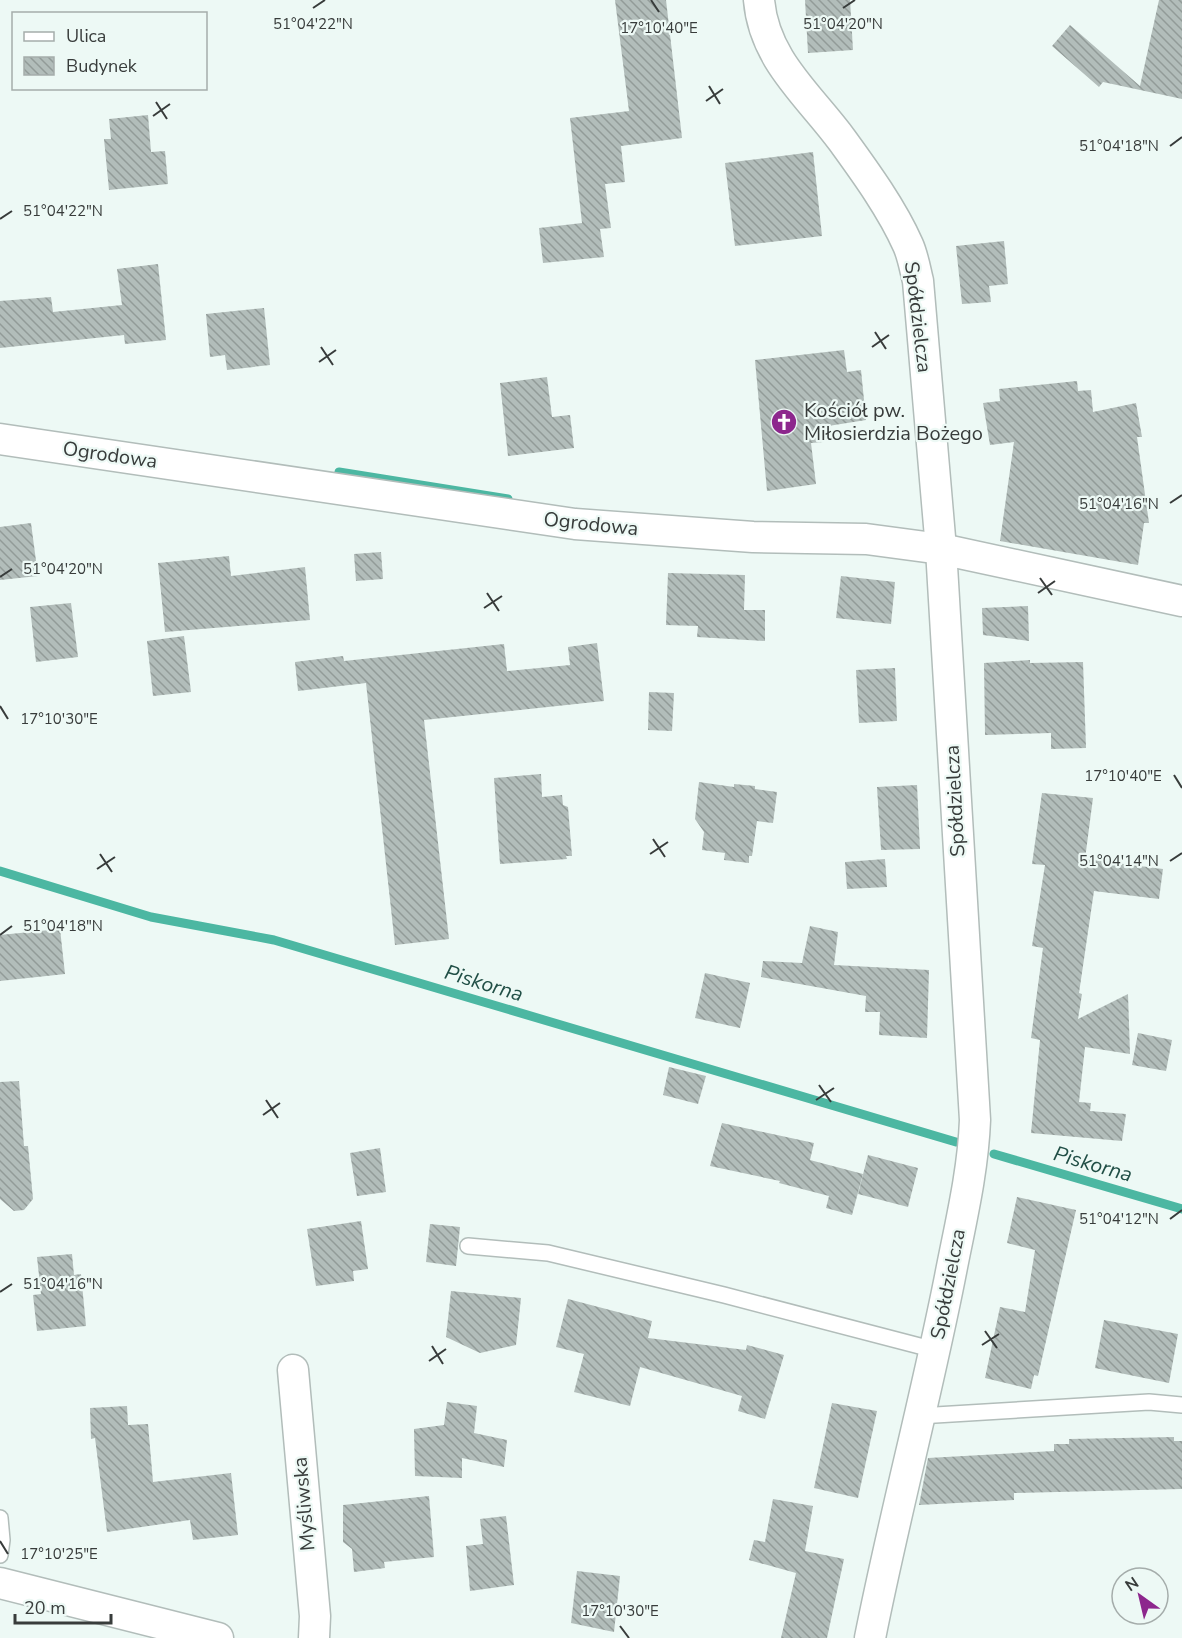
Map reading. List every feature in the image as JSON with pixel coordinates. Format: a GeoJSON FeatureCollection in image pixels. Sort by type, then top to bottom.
{"type":"FeatureCollection","features":[{"type":"Feature","properties":{"kind":"street","name":"Spółdzielcza"},"geometry":{"type":"LineString","coordinates":[[759,0],[761,16],[768,36],[788,75],[841,139],[884,203],[909,246],[918,281],[941,549],[975,1120],[974,1156],[935,1350],[890,1536],[870,1638]]}},
{"type":"Feature","properties":{"kind":"street","name":"Ogrodowa"},"geometry":{"type":"LineString","coordinates":[[0,439],[575,524],[753,537],[866,539],[941,549],[1182,601]]}},
{"type":"Feature","properties":{"kind":"street","name":"Myśliwska"},"geometry":{"type":"LineString","coordinates":[[293,1370],[315,1616],[314,1638]]}},
{"type":"Feature","properties":{"kind":"street"},"geometry":{"type":"LineString","coordinates":[[0,1583],[218,1638]]}},
{"type":"Feature","properties":{"kind":"lane"},"geometry":{"type":"LineString","coordinates":[[468,1246],[548,1253],[724,1295],[935,1350]]}},
{"type":"Feature","properties":{"kind":"lane"},"geometry":{"type":"LineString","coordinates":[[919,1416],[1149,1402],[1182,1405]]}},
{"type":"Feature","properties":{"kind":"lane"},"geometry":{"type":"LineString","coordinates":[[0,1518],[2,1540],[0,1555]]}},
{"type":"Feature","properties":{"kind":"building"},"geometry":{"type":"Polygon","coordinates":[[[615,0],[666,0],[682,138],[621,146],[625,182],[605,184],[611,228],[600,229],[604,257],[543,263],[539,228],[582,223],[570,118],[629,111],[615,0]]]}},
{"type":"Feature","properties":{"kind":"building"},"geometry":{"type":"Polygon","coordinates":[[[805,0],[850,0],[853,50],[808,53],[805,0]]]}},
{"type":"Feature","properties":{"kind":"building"},"geometry":{"type":"Polygon","coordinates":[[[1159,0],[1182,0],[1182,99],[1103,82],[1099,87],[1052,46],[1070,25],[1140,86],[1159,0]]]}},
{"type":"Feature","properties":{"kind":"building"},"geometry":{"type":"Polygon","coordinates":[[[148,115],[151,152],[165,151],[168,184],[109,190],[104,139],[111,139],[109,119],[148,115]]]}},
{"type":"Feature","properties":{"kind":"building"},"geometry":{"type":"Polygon","coordinates":[[[813,152],[822,236],[735,246],[725,163],[813,152]]]}},
{"type":"Feature","properties":{"kind":"building"},"geometry":{"type":"Polygon","coordinates":[[[1004,241],[1008,284],[989,286],[991,302],[962,304],[956,246],[1004,241]]]}},
{"type":"Feature","properties":{"kind":"building"},"geometry":{"type":"Polygon","coordinates":[[[158,264],[166,340],[125,344],[124,335],[0,348],[0,301],[51,297],[53,312],[122,305],[117,269],[158,264]]]}},
{"type":"Feature","properties":{"kind":"building"},"geometry":{"type":"Polygon","coordinates":[[[264,308],[270,365],[227,370],[225,355],[210,357],[206,314],[264,308]]]}},
{"type":"Feature","properties":{"kind":"building","name":"Kościół pw. Miłosierdzia Bożego"},"geometry":{"type":"Polygon","coordinates":[[[844,350],[847,372],[861,370],[866,420],[822,427],[823,442],[811,443],[816,484],[767,491],[755,360],[844,350]]]}},
{"type":"Feature","properties":{"kind":"building"},"geometry":{"type":"Polygon","coordinates":[[[547,377],[552,417],[570,415],[574,448],[508,456],[500,383],[547,377]]]}},
{"type":"Feature","properties":{"kind":"building"},"geometry":{"type":"Polygon","coordinates":[[[1077,381],[1078,391],[1091,390],[1093,412],[1136,403],[1142,437],[1137,437],[1149,523],[1144,523],[1138,565],[1000,541],[1014,442],[990,445],[983,403],[1000,401],[999,389],[1077,381]]]}},
{"type":"Feature","properties":{"kind":"building"},"geometry":{"type":"Polygon","coordinates":[[[31,523],[38,576],[0,580],[0,527],[31,523]]]}},
{"type":"Feature","properties":{"kind":"building"},"geometry":{"type":"Polygon","coordinates":[[[381,552],[383,579],[356,581],[354,554],[381,552]]]}},
{"type":"Feature","properties":{"kind":"building"},"geometry":{"type":"Polygon","coordinates":[[[229,556],[231,576],[305,567],[310,620],[165,632],[158,563],[229,556]]]}},
{"type":"Feature","properties":{"kind":"building"},"geometry":{"type":"Polygon","coordinates":[[[668,573],[745,575],[744,610],[765,610],[765,641],[697,637],[698,626],[666,625],[668,573]]]}},
{"type":"Feature","properties":{"kind":"building"},"geometry":{"type":"Polygon","coordinates":[[[841,576],[895,582],[891,624],[836,618],[841,576]]]}},
{"type":"Feature","properties":{"kind":"building"},"geometry":{"type":"Polygon","coordinates":[[[71,603],[78,657],[36,662],[30,607],[71,603]]]}},
{"type":"Feature","properties":{"kind":"building"},"geometry":{"type":"Polygon","coordinates":[[[1028,606],[1029,641],[983,635],[982,608],[1028,606]]]}},
{"type":"Feature","properties":{"kind":"building"},"geometry":{"type":"Polygon","coordinates":[[[184,636],[191,692],[153,696],[147,641],[184,636]]]}},
{"type":"Feature","properties":{"kind":"building"},"geometry":{"type":"Polygon","coordinates":[[[597,643],[604,701],[424,720],[449,939],[395,945],[366,683],[298,691],[295,662],[343,656],[344,661],[504,644],[507,671],[570,665],[568,647],[597,643]]]}},
{"type":"Feature","properties":{"kind":"building"},"geometry":{"type":"Polygon","coordinates":[[[1030,660],[1030,663],[1083,662],[1086,748],[1051,749],[1051,733],[985,735],[984,663],[1030,660]]]}},
{"type":"Feature","properties":{"kind":"building"},"geometry":{"type":"Polygon","coordinates":[[[895,668],[897,721],[859,723],[856,670],[895,668]]]}},
{"type":"Feature","properties":{"kind":"building"},"geometry":{"type":"Polygon","coordinates":[[[649,692],[674,693],[672,731],[648,730],[649,692]]]}},
{"type":"Feature","properties":{"kind":"building"},"geometry":{"type":"Polygon","coordinates":[[[541,774],[542,797],[562,795],[563,805],[568,807],[572,856],[566,856],[567,859],[500,864],[494,778],[541,774]]]}},
{"type":"Feature","properties":{"kind":"building"},"geometry":{"type":"Polygon","coordinates":[[[699,782],[734,787],[734,784],[755,786],[755,789],[777,792],[773,823],[757,821],[749,863],[724,860],[725,853],[702,850],[704,832],[695,819],[699,782]]]}},
{"type":"Feature","properties":{"kind":"building"},"geometry":{"type":"Polygon","coordinates":[[[917,785],[920,849],[881,850],[877,787],[917,785]]]}},
{"type":"Feature","properties":{"kind":"building"},"geometry":{"type":"Polygon","coordinates":[[[1042,793],[1093,798],[1085,859],[1163,869],[1159,899],[1094,891],[1079,993],[1082,994],[1078,1019],[1128,994],[1130,1054],[1085,1047],[1079,1102],[1091,1103],[1090,1111],[1126,1114],[1122,1141],[1031,1133],[1040,1040],[1031,1038],[1043,948],[1032,946],[1045,865],[1032,864],[1042,793]]]}},
{"type":"Feature","properties":{"kind":"building"},"geometry":{"type":"Polygon","coordinates":[[[885,859],[887,887],[847,889],[845,862],[885,859]]]}},
{"type":"Feature","properties":{"kind":"building"},"geometry":{"type":"Polygon","coordinates":[[[810,926],[838,932],[834,965],[929,970],[927,1038],[879,1035],[880,1012],[865,1012],[866,996],[761,977],[763,961],[802,963],[810,926]]]}},
{"type":"Feature","properties":{"kind":"building"},"geometry":{"type":"Polygon","coordinates":[[[60,929],[65,974],[0,981],[0,935],[60,929]]]}},
{"type":"Feature","properties":{"kind":"building"},"geometry":{"type":"Polygon","coordinates":[[[705,973],[750,983],[740,1028],[695,1018],[705,973]]]}},
{"type":"Feature","properties":{"kind":"building"},"geometry":{"type":"Polygon","coordinates":[[[1138,1033],[1172,1040],[1166,1071],[1132,1065],[1138,1033]]]}},
{"type":"Feature","properties":{"kind":"building"},"geometry":{"type":"Polygon","coordinates":[[[669,1067],[706,1076],[698,1104],[663,1095],[669,1067]]]}},
{"type":"Feature","properties":{"kind":"building"},"geometry":{"type":"Polygon","coordinates":[[[19,1081],[24,1146],[28,1146],[33,1199],[24,1210],[14,1211],[0,1199],[0,1082],[19,1081]]]}},
{"type":"Feature","properties":{"kind":"building"},"geometry":{"type":"Polygon","coordinates":[[[722,1123],[814,1143],[810,1160],[863,1174],[852,1215],[826,1208],[829,1196],[779,1183],[780,1181],[710,1166],[722,1123]]]}},
{"type":"Feature","properties":{"kind":"building"},"geometry":{"type":"Polygon","coordinates":[[[380,1148],[386,1192],[357,1196],[350,1153],[380,1148]]]}},
{"type":"Feature","properties":{"kind":"building"},"geometry":{"type":"Polygon","coordinates":[[[868,1155],[918,1168],[908,1207],[858,1194],[868,1155]]]}},
{"type":"Feature","properties":{"kind":"building"},"geometry":{"type":"Polygon","coordinates":[[[1017,1197],[1076,1210],[1038,1376],[1034,1375],[1031,1389],[985,1378],[1000,1307],[1025,1312],[1035,1250],[1007,1243],[1017,1197]]]}},
{"type":"Feature","properties":{"kind":"building"},"geometry":{"type":"Polygon","coordinates":[[[361,1221],[368,1269],[353,1271],[354,1281],[316,1286],[307,1229],[361,1221]]]}},
{"type":"Feature","properties":{"kind":"building"},"geometry":{"type":"Polygon","coordinates":[[[430,1224],[460,1227],[456,1266],[426,1262],[430,1224]]]}},
{"type":"Feature","properties":{"kind":"building"},"geometry":{"type":"Polygon","coordinates":[[[72,1254],[74,1275],[81,1274],[86,1326],[37,1331],[33,1295],[41,1294],[37,1257],[72,1254]]]}},
{"type":"Feature","properties":{"kind":"building"},"geometry":{"type":"Polygon","coordinates":[[[451,1291],[521,1298],[516,1345],[480,1353],[446,1337],[451,1291]]]}},
{"type":"Feature","properties":{"kind":"building"},"geometry":{"type":"Polygon","coordinates":[[[568,1299],[652,1321],[648,1338],[746,1350],[747,1345],[784,1355],[765,1419],[738,1411],[742,1396],[640,1367],[630,1406],[574,1392],[584,1354],[556,1347],[568,1299]]]}},
{"type":"Feature","properties":{"kind":"building"},"geometry":{"type":"Polygon","coordinates":[[[1104,1320],[1178,1334],[1169,1383],[1095,1368],[1104,1320]]]}},
{"type":"Feature","properties":{"kind":"building"},"geometry":{"type":"Polygon","coordinates":[[[447,1402],[477,1406],[474,1433],[507,1440],[504,1467],[462,1458],[462,1478],[415,1476],[414,1429],[444,1425],[447,1402]]]}},
{"type":"Feature","properties":{"kind":"building"},"geometry":{"type":"Polygon","coordinates":[[[832,1403],[877,1411],[858,1498],[814,1488],[832,1403]]]}},
{"type":"Feature","properties":{"kind":"building"},"geometry":{"type":"Polygon","coordinates":[[[127,1406],[128,1425],[148,1424],[153,1482],[231,1473],[238,1535],[193,1540],[190,1520],[107,1532],[95,1438],[91,1439],[90,1408],[127,1406]]]}},
{"type":"Feature","properties":{"kind":"building"},"geometry":{"type":"Polygon","coordinates":[[[1174,1437],[1174,1441],[1182,1441],[1182,1489],[1014,1493],[1014,1500],[919,1505],[928,1458],[1054,1451],[1054,1444],[1069,1444],[1069,1439],[1174,1437]]]}},
{"type":"Feature","properties":{"kind":"building"},"geometry":{"type":"Polygon","coordinates":[[[429,1496],[434,1557],[384,1562],[385,1568],[354,1572],[352,1549],[343,1542],[343,1505],[429,1496]]]}},
{"type":"Feature","properties":{"kind":"building"},"geometry":{"type":"Polygon","coordinates":[[[773,1499],[813,1506],[805,1551],[844,1559],[827,1638],[781,1638],[796,1573],[749,1560],[754,1540],[765,1542],[773,1499]]]}},
{"type":"Feature","properties":{"kind":"building"},"geometry":{"type":"Polygon","coordinates":[[[506,1516],[514,1585],[470,1591],[466,1546],[483,1544],[480,1519],[506,1516]]]}},
{"type":"Feature","properties":{"kind":"building"},"geometry":{"type":"Polygon","coordinates":[[[577,1571],[620,1576],[614,1632],[571,1623],[577,1571]]]}},
{"type":"Feature","properties":{"kind":"waterway"},"geometry":{"type":"LineString","coordinates":[[339,472],[508,499]]}},
{"type":"Feature","properties":{"kind":"waterway","name":"Piskorna"},"geometry":{"type":"LineString","coordinates":[[0,871],[151,917],[274,940],[956,1142]]}},
{"type":"Feature","properties":{"kind":"waterway","name":"Piskorna"},"geometry":{"type":"LineString","coordinates":[[994,1154],[1182,1209]]}},
{"type":"Feature","properties":{"kind":"place","name":"Kościół pw. Miłosierdzia Bożego"},"geometry":{"type":"Point","coordinates":[784,422]}}]}
